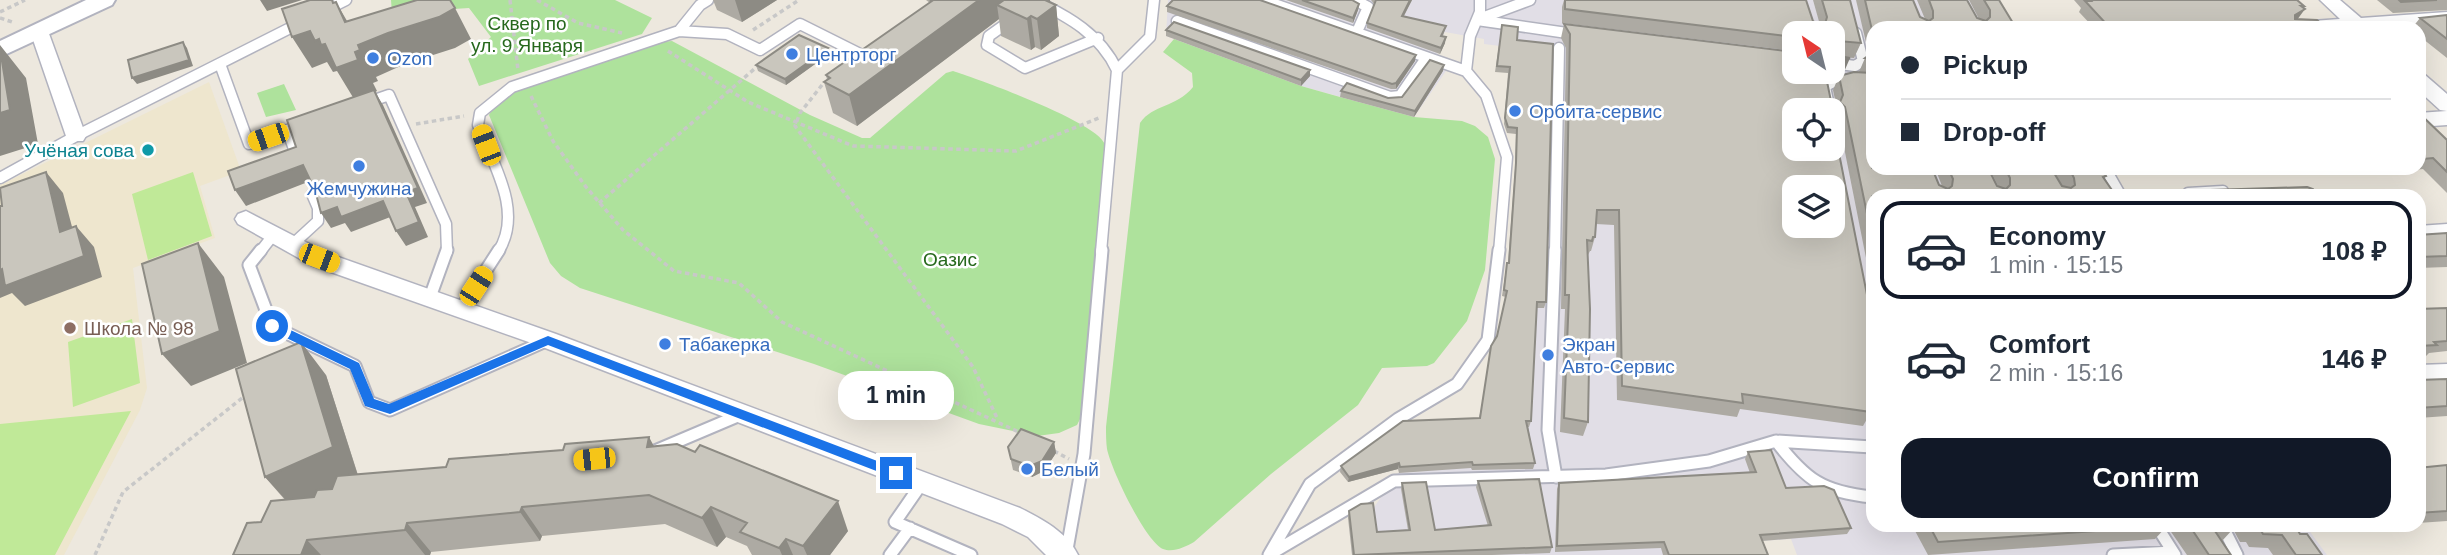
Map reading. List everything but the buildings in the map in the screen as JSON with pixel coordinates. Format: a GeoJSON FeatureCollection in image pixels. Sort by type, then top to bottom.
{"type":"FeatureCollection","features":[{"type":"Feature","properties":{"kind":"street"},"geometry":{"type":"LineString","coordinates":[[0,50],[104,0]]}},
{"type":"Feature","properties":{"kind":"street"},"geometry":{"type":"LineString","coordinates":[[2329,0],[2353,21]]}},
{"type":"Feature","properties":{"kind":"street"},"geometry":{"type":"LineString","coordinates":[[2414,21],[2447,18]]}},
{"type":"Feature","properties":{"kind":"street"},"geometry":{"type":"LineString","coordinates":[[39,31],[76,136]]}},
{"type":"Feature","properties":{"kind":"street"},"geometry":{"type":"LineString","coordinates":[[2426,86],[2447,105]]}},
{"type":"Feature","properties":{"kind":"street"},"geometry":{"type":"LineString","coordinates":[[2426,119],[2447,118]]}},
{"type":"Feature","properties":{"kind":"street"},"geometry":{"type":"LineString","coordinates":[[246,219],[319,258],[429,300],[548,340],[1011,516],[1037,529],[1065,555]]}},
{"type":"Feature","properties":{"kind":"street"},"geometry":{"type":"LineString","coordinates":[[2426,233],[2447,232]]}},
{"type":"Feature","properties":{"kind":"street"},"geometry":{"type":"LineString","coordinates":[[2426,374],[2447,373]]}},
{"type":"Feature","properties":{"kind":"lane"},"geometry":{"type":"LineString","coordinates":[[0,178],[76,136],[346,0]]}},
{"type":"Feature","properties":{"kind":"lane"},"geometry":{"type":"LineString","coordinates":[[679,31],[700,5],[708,0]]}},
{"type":"Feature","properties":{"kind":"lane"},"geometry":{"type":"LineString","coordinates":[[1117,70],[1150,37],[1154,0]]}},
{"type":"Feature","properties":{"kind":"lane"},"geometry":{"type":"LineString","coordinates":[[1263,0],[1465,71],[1486,95],[1507,157],[1488,340],[1457,384],[1398,419],[1310,484],[1269,554]]}},
{"type":"Feature","properties":{"kind":"lane"},"geometry":{"type":"LineString","coordinates":[[1354,0],[1368,7],[1356,34]]}},
{"type":"Feature","properties":{"kind":"lane"},"geometry":{"type":"LineString","coordinates":[[1465,71],[1470,36],[1480,12],[1479,0]]}},
{"type":"Feature","properties":{"kind":"lane"},"geometry":{"type":"LineString","coordinates":[[1477,20],[1530,0]]}},
{"type":"Feature","properties":{"kind":"lane"},"geometry":{"type":"LineString","coordinates":[[1032,3],[1066,16],[1098,38],[1111,55],[1117,70],[1084,454],[1065,555]]}},
{"type":"Feature","properties":{"kind":"lane"},"geometry":{"type":"LineString","coordinates":[[1017,15],[989,36],[987,45],[1025,68],[1098,38]]}},
{"type":"Feature","properties":{"kind":"lane"},"geometry":{"type":"LineString","coordinates":[[1477,20],[1589,35]]}},
{"type":"Feature","properties":{"kind":"lane"},"geometry":{"type":"LineString","coordinates":[[1177,21],[1390,97],[1400,96],[1426,58]]}},
{"type":"Feature","properties":{"kind":"lane"},"geometry":{"type":"LineString","coordinates":[[461,309],[506,240],[510,207],[478,125],[480,113],[512,87],[679,31],[727,34],[760,50],[800,24],[867,52],[852,62]]}},
{"type":"Feature","properties":{"kind":"lane"},"geometry":{"type":"LineString","coordinates":[[1845,65],[1855,66],[1863,61],[1854,24]]}},
{"type":"Feature","properties":{"kind":"lane"},"geometry":{"type":"LineString","coordinates":[[1556,477],[1548,430],[1557,192],[1559,48]]}},
{"type":"Feature","properties":{"kind":"lane"},"geometry":{"type":"LineString","coordinates":[[220,64],[249,144],[313,121]]}},
{"type":"Feature","properties":{"kind":"lane"},"geometry":{"type":"LineString","coordinates":[[1827,98],[1825,87],[1830,82],[1847,78],[1866,80]]}},
{"type":"Feature","properties":{"kind":"lane"},"geometry":{"type":"LineString","coordinates":[[351,108],[389,95],[446,224],[447,251],[429,300]]}},
{"type":"Feature","properties":{"kind":"lane"},"geometry":{"type":"LineString","coordinates":[[287,130],[297,157]]}},
{"type":"Feature","properties":{"kind":"lane"},"geometry":{"type":"LineString","coordinates":[[312,194],[318,208],[318,221],[283,239],[249,265],[272,326],[355,366],[369,402],[390,410],[548,340]]}},
{"type":"Feature","properties":{"kind":"lane"},"geometry":{"type":"LineString","coordinates":[[636,455],[650,453],[740,415]]}},
{"type":"Feature","properties":{"kind":"lane"},"geometry":{"type":"LineString","coordinates":[[1269,554],[1394,481],[1606,475],[1709,461],[1776,440],[1866,447]]}},
{"type":"Feature","properties":{"kind":"lane"},"geometry":{"type":"LineString","coordinates":[[1776,440],[1800,473],[1816,485],[1848,495],[1866,496]]}},
{"type":"Feature","properties":{"kind":"lane"},"geometry":{"type":"LineString","coordinates":[[922,483],[895,522],[971,555]]}},
{"type":"Feature","properties":{"kind":"lane"},"geometry":{"type":"LineString","coordinates":[[890,555],[910,528]]}},
{"type":"Feature","properties":{"kind":"lane"},"geometry":{"type":"LineString","coordinates":[[2160,532],[2174,553]]}},
{"type":"Feature","properties":{"kind":"lane"},"geometry":{"type":"LineString","coordinates":[[2226,532],[2237,555]]}},
{"type":"Feature","properties":{"kind":"lane"},"geometry":{"type":"LineString","coordinates":[[2113,555],[2174,553]]}},
{"type":"Feature","properties":{"kind":"path"},"geometry":{"type":"LineString","coordinates":[[0,12],[25,0]]}},
{"type":"Feature","properties":{"kind":"path"},"geometry":{"type":"LineString","coordinates":[[510,0],[516,66],[553,141],[599,203],[623,230],[674,271],[739,283],[782,322],[1033,439]]}},
{"type":"Feature","properties":{"kind":"path"},"geometry":{"type":"LineString","coordinates":[[537,0],[578,23],[651,40],[748,102],[853,146],[1016,151],[1113,112]]}},
{"type":"Feature","properties":{"kind":"path"},"geometry":{"type":"LineString","coordinates":[[740,39],[799,0]]}},
{"type":"Feature","properties":{"kind":"path"},"geometry":{"type":"LineString","coordinates":[[599,203],[758,67],[760,50]]}},
{"type":"Feature","properties":{"kind":"path"},"geometry":{"type":"LineString","coordinates":[[822,85],[800,113],[795,126],[973,367],[998,421]]}},
{"type":"Feature","properties":{"kind":"path"},"geometry":{"type":"LineString","coordinates":[[403,126],[480,113]]}},
{"type":"Feature","properties":{"kind":"path"},"geometry":{"type":"LineString","coordinates":[[95,555],[122,492],[249,393]]}},
{"type":"Feature","properties":{"kind":"path"},"geometry":{"type":"LineString","coordinates":[[1045,446],[1080,464]]}},
{"type":"Feature","properties":{"kind":"shaded area"},"geometry":{"type":"Polygon","coordinates":[[[1168,0],[1987,0],[1997,21],[1866,21],[1866,175],[2087,175],[2096,189],[1866,189],[1866,532],[2310,532],[2327,555],[1797,555],[1791,539],[1757,541],[1762,555],[1352,555],[1348,511],[1372,510],[1399,472],[1425,471],[1420,448],[1506,443],[1523,289],[1516,48],[1484,44],[1484,39],[1445,32],[1440,41],[1445,43],[1429,66],[1446,71],[1414,117],[1301,86],[1166,36],[1168,0]]]}},
{"type":"Feature","properties":{"kind":"shaded area","name":"Школа № 98"},"geometry":{"type":"Polygon","coordinates":[[[209,82],[241,171],[200,186],[215,238],[133,268],[147,388],[140,410],[64,555],[0,555],[0,185],[209,82]]]}},
{"type":"Feature","properties":{"kind":"green space","name":"Сквер по ул. 9 Января"},"geometry":{"type":"Polygon","coordinates":[[[391,0],[615,0],[652,18],[642,34],[479,86],[468,59],[491,37],[469,8],[392,13],[391,0]]]}},
{"type":"Feature","properties":{"kind":"green space"},"geometry":{"type":"Polygon","coordinates":[[[1174,39],[1301,86],[1414,117],[1462,121],[1475,126],[1488,137],[1495,159],[1485,270],[1467,321],[1434,363],[1427,366],[1382,368],[1358,405],[1271,474],[1194,542],[1171,550],[1163,549],[1147,533],[1130,504],[1110,459],[1106,427],[1140,123],[1151,112],[1179,99],[1193,87],[1192,73],[1163,52],[1174,39]]]}},
{"type":"Feature","properties":{"kind":"green space","name":"Оазис"},"geometry":{"type":"Polygon","coordinates":[[[672,41],[810,115],[862,138],[870,138],[946,73],[953,71],[1061,114],[1098,136],[1105,145],[1082,415],[1077,425],[1059,433],[1037,436],[979,424],[814,364],[580,288],[561,276],[550,263],[489,115],[496,103],[513,92],[661,42],[672,41]]]}},
{"type":"Feature","properties":{"kind":"green space"},"geometry":{"type":"Polygon","coordinates":[[[284,84],[296,110],[266,117],[257,93],[284,84]]]}},
{"type":"Feature","properties":{"kind":"green space"},"geometry":{"type":"Polygon","coordinates":[[[193,172],[212,236],[148,260],[132,194],[193,172]]]}},
{"type":"Feature","properties":{"kind":"green space"},"geometry":{"type":"Polygon","coordinates":[[[132,319],[140,383],[73,407],[68,342],[132,319]]]}},
{"type":"Feature","properties":{"kind":"green space"},"geometry":{"type":"Polygon","coordinates":[[[131,411],[55,555],[0,555],[0,424],[131,411]]]}},
{"type":"Feature","properties":{"kind":"place","name":"Центрторг"},"geometry":{"type":"Point","coordinates":[792,54]}},
{"type":"Feature","properties":{"kind":"place","name":"Ozon"},"geometry":{"type":"Point","coordinates":[373,58]}},
{"type":"Feature","properties":{"kind":"place","name":"Орбита-сервис"},"geometry":{"type":"Point","coordinates":[1515,111]}},
{"type":"Feature","properties":{"kind":"place","name":"Учёная сова"},"geometry":{"type":"Point","coordinates":[148,150]}},
{"type":"Feature","properties":{"kind":"place","name":"Жемчужина"},"geometry":{"type":"Point","coordinates":[359,166]}},
{"type":"Feature","properties":{"kind":"place","name":"Школа № 98"},"geometry":{"type":"Point","coordinates":[70,328]}},
{"type":"Feature","properties":{"kind":"place","name":"Табакерка"},"geometry":{"type":"Point","coordinates":[665,344]}},
{"type":"Feature","properties":{"kind":"place","name":"Экран Авто-Сервис"},"geometry":{"type":"Point","coordinates":[1548,355]}},
{"type":"Feature","properties":{"kind":"place","name":"Белый"},"geometry":{"type":"Point","coordinates":[1027,469]}},
{"type":"Feature","properties":{"kind":"route"},"geometry":{"type":"LineString","coordinates":[[272,326],[355,366],[369,402],[390,410],[548,340],[896,473]]}}]}
